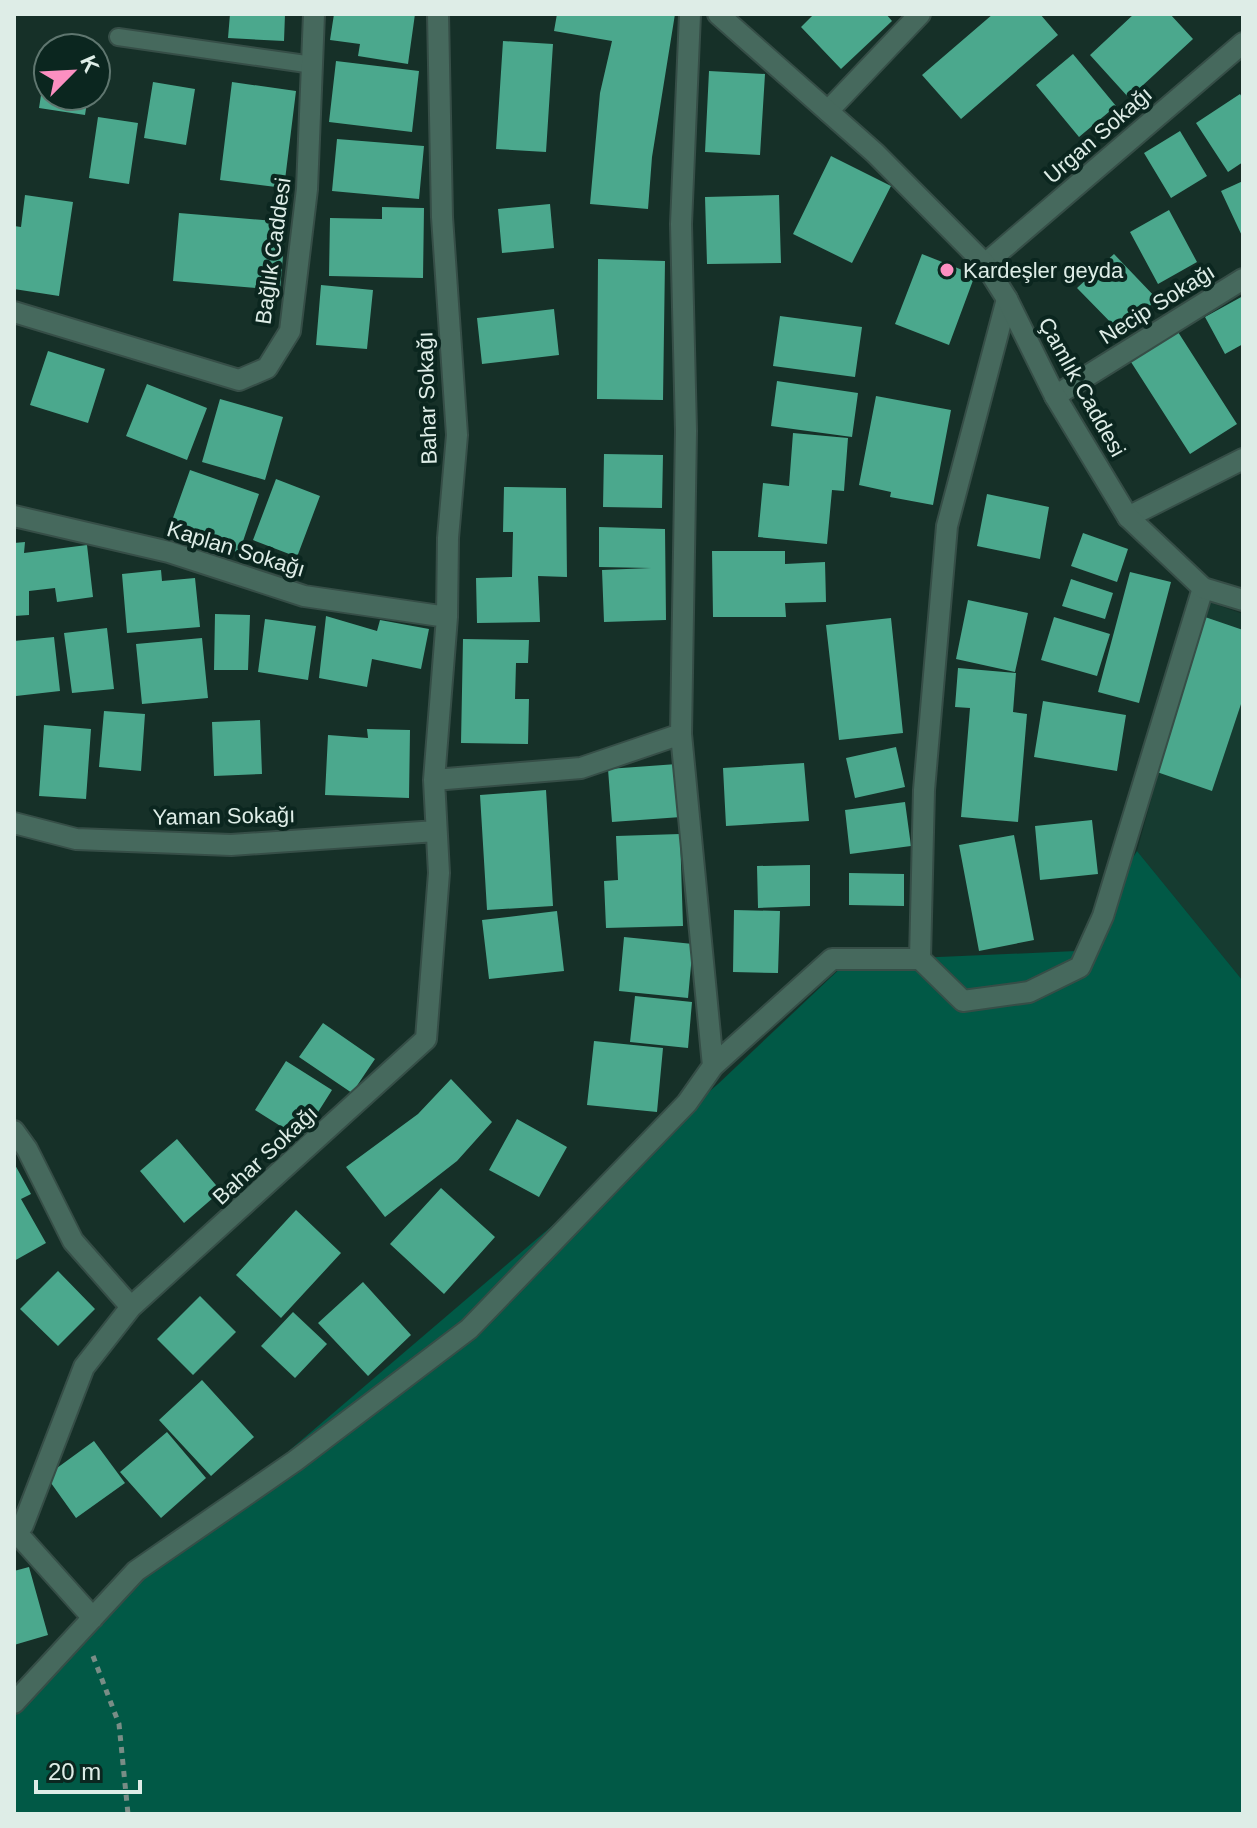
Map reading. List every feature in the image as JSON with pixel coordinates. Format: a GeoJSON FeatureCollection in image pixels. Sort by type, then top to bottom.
{"type":"FeatureCollection","features":[{"type":"Feature","properties":{"kind":"street","name":"Bağlık Caddesi"},"geometry":{"type":"LineString","coordinates":[[14,312],[239,380],[267,368],[290,331],[307,189],[314,14]]}},
{"type":"Feature","properties":{"kind":"street","name":"Bahar Sokağı"},"geometry":{"type":"LineString","coordinates":[[88,1624],[15,1534],[23,1525],[84,1367],[131,1307],[221,1229],[426,1039],[439,873],[434,780],[457,435],[442,217],[438,14]]}},
{"type":"Feature","properties":{"kind":"street"},"geometry":{"type":"LineString","coordinates":[[690,14],[681,224],[686,431],[681,734],[713,1066]]}},
{"type":"Feature","properties":{"kind":"street","name":"Çamlık Caddesi"},"geometry":{"type":"LineString","coordinates":[[718,14],[875,153],[985,264],[1007,299],[1055,396],[1128,517],[1203,588],[1243,600]]}},
{"type":"Feature","properties":{"kind":"street"},"geometry":{"type":"LineString","coordinates":[[828,111],[920,14]]}},
{"type":"Feature","properties":{"kind":"street","name":"Urgan Sokağı"},"geometry":{"type":"LineString","coordinates":[[985,264],[1243,43]]}},
{"type":"Feature","properties":{"kind":"street","name":"Necip Sokağı"},"geometry":{"type":"LineString","coordinates":[[1055,396],[1243,279]]}},
{"type":"Feature","properties":{"kind":"street"},"geometry":{"type":"LineString","coordinates":[[920,959],[924,790],[947,526],[1007,299]]}},
{"type":"Feature","properties":{"kind":"street"},"geometry":{"type":"LineString","coordinates":[[1128,517],[1243,459]]}},
{"type":"Feature","properties":{"kind":"street","name":"Kaplan Sokağı"},"geometry":{"type":"LineString","coordinates":[[14,516],[169,552],[304,596],[447,617]]}},
{"type":"Feature","properties":{"kind":"street"},"geometry":{"type":"LineString","coordinates":[[14,1703],[136,1571],[295,1461],[469,1329],[687,1103],[713,1066],[832,959],[920,959],[963,1001],[1029,992],[1080,967],[1103,916],[1203,588]]}},
{"type":"Feature","properties":{"kind":"street"},"geometry":{"type":"LineString","coordinates":[[434,780],[581,768],[681,734]]}},
{"type":"Feature","properties":{"kind":"street","name":"Yaman Sokağı"},"geometry":{"type":"LineString","coordinates":[[14,823],[76,839],[231,845],[436,831]]}},
{"type":"Feature","properties":{"kind":"street"},"geometry":{"type":"LineString","coordinates":[[14,1131],[27,1149],[73,1241],[131,1307]]}},
{"type":"Feature","properties":{"kind":"lane"},"geometry":{"type":"LineString","coordinates":[[118,37],[313,65]]}},
{"type":"Feature","properties":{"kind":"path"},"geometry":{"type":"LineString","coordinates":[[88,1624],[119,1724],[128,1814]]}},
{"type":"Feature","properties":{"kind":"shaded area"},"geometry":{"type":"Polygon","coordinates":[[[1206,601],[1243,614],[1243,981],[1137,851],[1206,601]]]}},
{"type":"Feature","properties":{"kind":"green space"},"geometry":{"type":"Polygon","coordinates":[[[1137,851],[1243,981],[1243,1814],[14,1814],[14,1686],[718,1084],[848,961],[1076,951],[1137,851]]]}},
{"type":"Feature","properties":{"kind":"building"},"geometry":{"type":"Polygon","coordinates":[[[230,14],[285,14],[284,41],[228,38],[230,14]]]}},
{"type":"Feature","properties":{"kind":"building"},"geometry":{"type":"Polygon","coordinates":[[[334,14],[415,14],[408,64],[358,56],[360,44],[330,40],[334,14]]]}},
{"type":"Feature","properties":{"kind":"building"},"geometry":{"type":"Polygon","coordinates":[[[557,14],[675,14],[652,157],[648,209],[590,204],[600,93],[612,41],[554,31],[557,14]]]}},
{"type":"Feature","properties":{"kind":"building"},"geometry":{"type":"Polygon","coordinates":[[[814,14],[886,14],[892,21],[841,69],[801,27],[814,14]]]}},
{"type":"Feature","properties":{"kind":"building"},"geometry":{"type":"Polygon","coordinates":[[[993,14],[1040,14],[1058,35],[961,119],[922,75],[993,14]]]}},
{"type":"Feature","properties":{"kind":"building"},"geometry":{"type":"Polygon","coordinates":[[[1134,14],[1170,14],[1193,39],[1129,98],[1090,55],[1134,14]]]}},
{"type":"Feature","properties":{"kind":"building"},"geometry":{"type":"Polygon","coordinates":[[[503,41],[553,44],[546,152],[496,149],[503,41]]]}},
{"type":"Feature","properties":{"kind":"building"},"geometry":{"type":"Polygon","coordinates":[[[1073,54],[1116,106],[1079,137],[1036,85],[1073,54]]]}},
{"type":"Feature","properties":{"kind":"building"},"geometry":{"type":"Polygon","coordinates":[[[336,61],[419,71],[412,132],[329,122],[336,61]]]}},
{"type":"Feature","properties":{"kind":"building"},"geometry":{"type":"Polygon","coordinates":[[[709,71],[765,74],[760,155],[705,152],[709,71]]]}},
{"type":"Feature","properties":{"kind":"building"},"geometry":{"type":"Polygon","coordinates":[[[153,82],[195,89],[186,145],[144,138],[153,82]]]}},
{"type":"Feature","properties":{"kind":"building"},"geometry":{"type":"Polygon","coordinates":[[[232,82],[296,91],[284,188],[220,180],[232,82]]]}},
{"type":"Feature","properties":{"kind":"building"},"geometry":{"type":"Polygon","coordinates":[[[1240,94],[1243,99],[1243,162],[1228,172],[1196,123],[1240,94]]]}},
{"type":"Feature","properties":{"kind":"building"},"geometry":{"type":"Polygon","coordinates":[[[98,117],[138,123],[129,184],[89,178],[98,117]]]}},
{"type":"Feature","properties":{"kind":"building"},"geometry":{"type":"Polygon","coordinates":[[[1180,131],[1207,176],[1171,198],[1144,153],[1180,131]]]}},
{"type":"Feature","properties":{"kind":"building"},"geometry":{"type":"Polygon","coordinates":[[[337,139],[424,146],[419,199],[332,191],[337,139]]]}},
{"type":"Feature","properties":{"kind":"building"},"geometry":{"type":"Polygon","coordinates":[[[831,156],[891,186],[852,263],[793,234],[831,156]]]}},
{"type":"Feature","properties":{"kind":"building"},"geometry":{"type":"Polygon","coordinates":[[[1243,181],[1243,238],[1221,191],[1243,181]]]}},
{"type":"Feature","properties":{"kind":"building"},"geometry":{"type":"Polygon","coordinates":[[[25,195],[73,202],[59,296],[14,289],[14,226],[21,227],[25,195]]]}},
{"type":"Feature","properties":{"kind":"building"},"geometry":{"type":"Polygon","coordinates":[[[779,195],[781,263],[707,264],[705,197],[779,195]]]}},
{"type":"Feature","properties":{"kind":"building"},"geometry":{"type":"Polygon","coordinates":[[[550,204],[554,248],[502,253],[498,209],[550,204]]]}},
{"type":"Feature","properties":{"kind":"building"},"geometry":{"type":"Polygon","coordinates":[[[382,207],[424,208],[423,278],[329,276],[330,218],[382,219],[382,207]]]}},
{"type":"Feature","properties":{"kind":"building"},"geometry":{"type":"Polygon","coordinates":[[[1169,210],[1197,262],[1158,284],[1130,232],[1169,210]]]}},
{"type":"Feature","properties":{"kind":"building"},"geometry":{"type":"Polygon","coordinates":[[[179,213],[286,222],[280,290],[173,281],[179,213]]]}},
{"type":"Feature","properties":{"kind":"building"},"geometry":{"type":"Polygon","coordinates":[[[922,254],[975,275],[949,345],[895,324],[922,254]]]}},
{"type":"Feature","properties":{"kind":"building"},"geometry":{"type":"Polygon","coordinates":[[[1114,254],[1157,299],[1121,333],[1077,288],[1114,254]]]}},
{"type":"Feature","properties":{"kind":"building"},"geometry":{"type":"Polygon","coordinates":[[[598,259],[665,261],[663,400],[597,399],[598,259]]]}},
{"type":"Feature","properties":{"kind":"building"},"geometry":{"type":"Polygon","coordinates":[[[321,285],[373,290],[367,349],[316,345],[321,285]]]}},
{"type":"Feature","properties":{"kind":"building"},"geometry":{"type":"Polygon","coordinates":[[[1243,296],[1243,344],[1225,354],[1205,317],[1243,296]]]}},
{"type":"Feature","properties":{"kind":"building"},"geometry":{"type":"Polygon","coordinates":[[[554,309],[559,355],[482,364],[477,318],[554,309]]]}},
{"type":"Feature","properties":{"kind":"building"},"geometry":{"type":"Polygon","coordinates":[[[780,316],[862,327],[855,377],[773,366],[780,316]]]}},
{"type":"Feature","properties":{"kind":"building"},"geometry":{"type":"Polygon","coordinates":[[[1178,332],[1237,424],[1190,454],[1131,362],[1178,332]]]}},
{"type":"Feature","properties":{"kind":"building"},"geometry":{"type":"Polygon","coordinates":[[[48,351],[105,369],[88,423],[30,405],[48,351]]]}},
{"type":"Feature","properties":{"kind":"building"},"geometry":{"type":"Polygon","coordinates":[[[777,381],[858,393],[852,437],[771,426],[777,381]]]}},
{"type":"Feature","properties":{"kind":"building"},"geometry":{"type":"Polygon","coordinates":[[[147,384],[207,408],[187,460],[126,436],[147,384]]]}},
{"type":"Feature","properties":{"kind":"building"},"geometry":{"type":"Polygon","coordinates":[[[876,396],[951,410],[933,505],[890,497],[891,492],[859,485],[876,396]]]}},
{"type":"Feature","properties":{"kind":"building"},"geometry":{"type":"Polygon","coordinates":[[[220,399],[283,417],[265,480],[202,462],[220,399]]]}},
{"type":"Feature","properties":{"kind":"building"},"geometry":{"type":"Polygon","coordinates":[[[793,433],[848,438],[844,491],[832,490],[827,544],[758,537],[763,483],[789,486],[793,433]]]}},
{"type":"Feature","properties":{"kind":"building"},"geometry":{"type":"Polygon","coordinates":[[[604,454],[663,455],[662,508],[603,507],[604,454]]]}},
{"type":"Feature","properties":{"kind":"building"},"geometry":{"type":"Polygon","coordinates":[[[190,470],[259,494],[239,553],[169,529],[190,470]]]}},
{"type":"Feature","properties":{"kind":"building"},"geometry":{"type":"Polygon","coordinates":[[[276,479],[320,496],[297,557],[253,540],[276,479]]]}},
{"type":"Feature","properties":{"kind":"building"},"geometry":{"type":"Polygon","coordinates":[[[504,487],[566,488],[567,577],[538,576],[540,622],[477,623],[476,578],[512,577],[513,532],[503,532],[504,487]]]}},
{"type":"Feature","properties":{"kind":"building"},"geometry":{"type":"Polygon","coordinates":[[[987,494],[1049,507],[1040,559],[977,546],[987,494]]]}},
{"type":"Feature","properties":{"kind":"building"},"geometry":{"type":"Polygon","coordinates":[[[599,527],[665,529],[666,620],[604,622],[602,570],[651,568],[599,567],[599,527]]]}},
{"type":"Feature","properties":{"kind":"building"},"geometry":{"type":"Polygon","coordinates":[[[1083,533],[1128,549],[1117,582],[1071,566],[1083,533]]]}},
{"type":"Feature","properties":{"kind":"building"},"geometry":{"type":"Polygon","coordinates":[[[25,542],[24,553],[87,545],[93,597],[57,602],[55,588],[29,591],[29,615],[14,616],[14,543],[25,542]]]}},
{"type":"Feature","properties":{"kind":"building"},"geometry":{"type":"Polygon","coordinates":[[[712,551],[785,551],[785,564],[825,562],[826,602],[785,603],[786,617],[713,617],[712,551]]]}},
{"type":"Feature","properties":{"kind":"building"},"geometry":{"type":"Polygon","coordinates":[[[161,570],[162,581],[195,578],[200,627],[127,633],[122,574],[161,570]]]}},
{"type":"Feature","properties":{"kind":"building"},"geometry":{"type":"Polygon","coordinates":[[[1130,572],[1171,582],[1139,703],[1098,692],[1130,572]]]}},
{"type":"Feature","properties":{"kind":"building"},"geometry":{"type":"Polygon","coordinates":[[[1071,579],[1113,593],[1105,619],[1062,606],[1071,579]]]}},
{"type":"Feature","properties":{"kind":"building"},"geometry":{"type":"Polygon","coordinates":[[[968,600],[1028,613],[1015,672],[956,659],[968,600]]]}},
{"type":"Feature","properties":{"kind":"building"},"geometry":{"type":"Polygon","coordinates":[[[215,614],[250,615],[248,670],[214,670],[215,614]]]}},
{"type":"Feature","properties":{"kind":"building"},"geometry":{"type":"Polygon","coordinates":[[[326,616],[377,631],[380,620],[429,629],[421,669],[372,659],[367,687],[319,678],[326,616]]]}},
{"type":"Feature","properties":{"kind":"building"},"geometry":{"type":"Polygon","coordinates":[[[1054,617],[1110,634],[1097,676],[1041,660],[1054,617]]]}},
{"type":"Feature","properties":{"kind":"building"},"geometry":{"type":"Polygon","coordinates":[[[1205,617],[1243,630],[1243,698],[1212,791],[1154,771],[1205,617]]]}},
{"type":"Feature","properties":{"kind":"building"},"geometry":{"type":"Polygon","coordinates":[[[891,618],[903,733],[839,740],[826,625],[891,618]]]}},
{"type":"Feature","properties":{"kind":"building"},"geometry":{"type":"Polygon","coordinates":[[[265,619],[316,626],[308,680],[258,672],[265,619]]]}},
{"type":"Feature","properties":{"kind":"building"},"geometry":{"type":"Polygon","coordinates":[[[107,628],[114,689],[72,693],[64,633],[107,628]]]}},
{"type":"Feature","properties":{"kind":"building"},"geometry":{"type":"Polygon","coordinates":[[[54,637],[60,691],[16,696],[14,641],[54,637]]]}},
{"type":"Feature","properties":{"kind":"building"},"geometry":{"type":"Polygon","coordinates":[[[202,638],[208,698],[142,704],[136,644],[202,638]]]}},
{"type":"Feature","properties":{"kind":"building"},"geometry":{"type":"Polygon","coordinates":[[[463,639],[529,640],[528,663],[516,663],[515,699],[529,699],[528,744],[461,743],[463,639]]]}},
{"type":"Feature","properties":{"kind":"building"},"geometry":{"type":"Polygon","coordinates":[[[958,668],[1016,673],[1013,712],[1027,714],[1018,822],[961,817],[970,708],[955,707],[958,668]]]}},
{"type":"Feature","properties":{"kind":"building"},"geometry":{"type":"Polygon","coordinates":[[[1043,701],[1126,715],[1117,771],[1034,757],[1043,701]]]}},
{"type":"Feature","properties":{"kind":"building"},"geometry":{"type":"Polygon","coordinates":[[[104,711],[145,714],[141,771],[99,767],[104,711]]]}},
{"type":"Feature","properties":{"kind":"building"},"geometry":{"type":"Polygon","coordinates":[[[260,720],[262,774],[214,776],[212,722],[260,720]]]}},
{"type":"Feature","properties":{"kind":"building"},"geometry":{"type":"Polygon","coordinates":[[[44,725],[91,729],[86,799],[39,796],[44,725]]]}},
{"type":"Feature","properties":{"kind":"building"},"geometry":{"type":"Polygon","coordinates":[[[367,729],[410,730],[409,798],[325,795],[328,735],[368,738],[367,729]]]}},
{"type":"Feature","properties":{"kind":"building"},"geometry":{"type":"Polygon","coordinates":[[[896,747],[905,787],[855,798],[846,758],[896,747]]]}},
{"type":"Feature","properties":{"kind":"building"},"geometry":{"type":"Polygon","coordinates":[[[804,763],[809,821],[726,826],[723,768],[804,763]]]}},
{"type":"Feature","properties":{"kind":"building"},"geometry":{"type":"Polygon","coordinates":[[[677,764],[681,817],[612,822],[608,769],[677,764]]]}},
{"type":"Feature","properties":{"kind":"building"},"geometry":{"type":"Polygon","coordinates":[[[546,790],[553,906],[487,910],[480,795],[546,790]]]}},
{"type":"Feature","properties":{"kind":"building"},"geometry":{"type":"Polygon","coordinates":[[[905,802],[911,846],[850,854],[845,810],[905,802]]]}},
{"type":"Feature","properties":{"kind":"building"},"geometry":{"type":"Polygon","coordinates":[[[1092,820],[1098,874],[1040,880],[1035,826],[1092,820]]]}},
{"type":"Feature","properties":{"kind":"building"},"geometry":{"type":"Polygon","coordinates":[[[680,834],[683,926],[606,928],[604,881],[618,880],[616,836],[680,834]]]}},
{"type":"Feature","properties":{"kind":"building"},"geometry":{"type":"Polygon","coordinates":[[[1014,835],[1034,940],[979,951],[959,845],[1014,835]]]}},
{"type":"Feature","properties":{"kind":"building"},"geometry":{"type":"Polygon","coordinates":[[[810,865],[810,906],[758,908],[757,866],[810,865]]]}},
{"type":"Feature","properties":{"kind":"building"},"geometry":{"type":"Polygon","coordinates":[[[849,873],[904,874],[904,906],[849,905],[849,873]]]}},
{"type":"Feature","properties":{"kind":"building"},"geometry":{"type":"Polygon","coordinates":[[[734,910],[780,911],[778,973],[733,972],[734,910]]]}},
{"type":"Feature","properties":{"kind":"building"},"geometry":{"type":"Polygon","coordinates":[[[557,911],[564,971],[489,979],[482,920],[557,911]]]}},
{"type":"Feature","properties":{"kind":"building"},"geometry":{"type":"Polygon","coordinates":[[[624,937],[693,944],[688,998],[619,991],[624,937]]]}},
{"type":"Feature","properties":{"kind":"building"},"geometry":{"type":"Polygon","coordinates":[[[635,996],[692,1002],[688,1048],[630,1042],[635,996]]]}},
{"type":"Feature","properties":{"kind":"building"},"geometry":{"type":"Polygon","coordinates":[[[323,1023],[375,1059],[352,1093],[299,1057],[323,1023]]]}},
{"type":"Feature","properties":{"kind":"building"},"geometry":{"type":"Polygon","coordinates":[[[594,1041],[663,1048],[657,1112],[587,1105],[594,1041]]]}},
{"type":"Feature","properties":{"kind":"building"},"geometry":{"type":"Polygon","coordinates":[[[286,1061],[332,1090],[301,1139],[255,1110],[286,1061]]]}},
{"type":"Feature","properties":{"kind":"building"},"geometry":{"type":"Polygon","coordinates":[[[451,1079],[492,1122],[457,1161],[385,1217],[346,1167],[418,1114],[451,1079]]]}},
{"type":"Feature","properties":{"kind":"building"},"geometry":{"type":"Polygon","coordinates":[[[517,1119],[567,1147],[539,1197],[489,1170],[517,1119]]]}},
{"type":"Feature","properties":{"kind":"building"},"geometry":{"type":"Polygon","coordinates":[[[177,1139],[221,1191],[184,1223],[140,1171],[177,1139]]]}},
{"type":"Feature","properties":{"kind":"building"},"geometry":{"type":"Polygon","coordinates":[[[14,1163],[31,1194],[21,1199],[46,1243],[14,1261],[14,1163]]]}},
{"type":"Feature","properties":{"kind":"building"},"geometry":{"type":"Polygon","coordinates":[[[441,1188],[495,1237],[444,1294],[390,1244],[441,1188]]]}},
{"type":"Feature","properties":{"kind":"building"},"geometry":{"type":"Polygon","coordinates":[[[296,1210],[341,1253],[281,1318],[236,1275],[296,1210]]]}},
{"type":"Feature","properties":{"kind":"building"},"geometry":{"type":"Polygon","coordinates":[[[58,1271],[95,1309],[58,1346],[20,1309],[58,1271]]]}},
{"type":"Feature","properties":{"kind":"building"},"geometry":{"type":"Polygon","coordinates":[[[363,1282],[411,1335],[368,1376],[318,1323],[363,1282]]]}},
{"type":"Feature","properties":{"kind":"building"},"geometry":{"type":"Polygon","coordinates":[[[200,1296],[236,1332],[193,1375],[157,1339],[200,1296]]]}},
{"type":"Feature","properties":{"kind":"building"},"geometry":{"type":"Polygon","coordinates":[[[293,1312],[327,1344],[295,1378],[261,1346],[293,1312]]]}},
{"type":"Feature","properties":{"kind":"building"},"geometry":{"type":"Polygon","coordinates":[[[202,1380],[254,1437],[211,1476],[159,1420],[202,1380]]]}},
{"type":"Feature","properties":{"kind":"building"},"geometry":{"type":"Polygon","coordinates":[[[167,1432],[206,1478],[161,1518],[120,1472],[167,1432]]]}},
{"type":"Feature","properties":{"kind":"building"},"geometry":{"type":"Polygon","coordinates":[[[94,1441],[125,1483],[76,1518],[46,1476],[94,1441]]]}},
{"type":"Feature","properties":{"kind":"building"},"geometry":{"type":"Polygon","coordinates":[[[29,1567],[48,1635],[14,1645],[14,1571],[29,1567]]]}},
{"type":"Feature","properties":{"kind":"place","name":"Kardeşler geyda"},"geometry":{"type":"Point","coordinates":[947,270]}}]}
